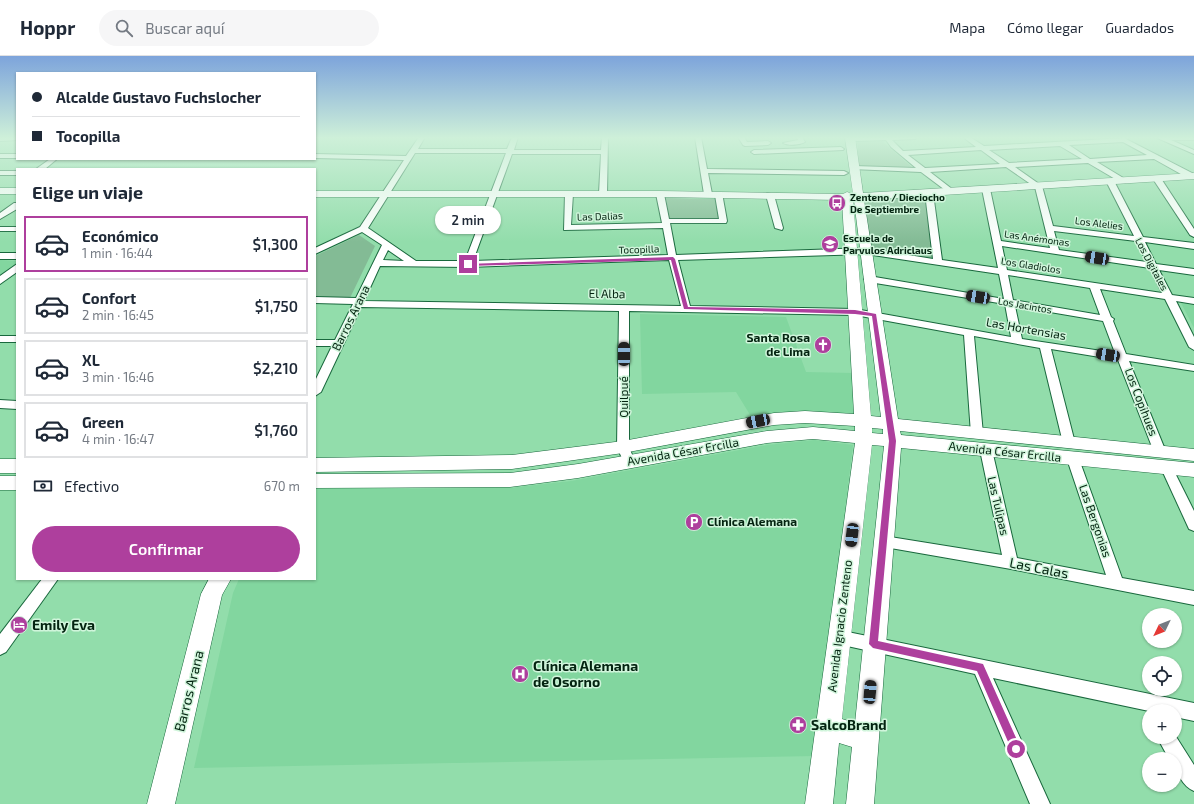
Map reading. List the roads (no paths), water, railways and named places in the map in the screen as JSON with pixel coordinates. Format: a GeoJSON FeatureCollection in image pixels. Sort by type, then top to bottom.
{"type":"FeatureCollection","features":[{"type":"Feature","properties":{"kind":"main road","name":"Avenida Ignacio Zenteno"},"geometry":{"type":"LineString","coordinates":[[818,804],[863,430],[851,251],[854,172]]}},
{"type":"Feature","properties":{"kind":"main road","name":"Avenida Ignacio Zenteno"},"geometry":{"type":"LineString","coordinates":[[844,173],[866,251],[892,433],[884,542],[873,644],[860,804]]}},
{"type":"Feature","properties":{"kind":"main road"},"geometry":{"type":"LineString","coordinates":[[316,194],[660,194],[852,197],[1193,176]]}},
{"type":"Feature","properties":{"kind":"main road"},"geometry":{"type":"LineString","coordinates":[[0,191],[16,191]]}},
{"type":"Feature","properties":{"kind":"main road","name":"Avenida César Ercilla"},"geometry":{"type":"LineString","coordinates":[[316,465],[512,462],[626,455],[782,435],[863,430],[892,433],[986,450],[1071,451]]}},
{"type":"Feature","properties":{"kind":"main road","name":"Avenida César Ercilla"},"geometry":{"type":"LineString","coordinates":[[892,433],[977,434],[1071,451],[1164,460],[1194,470]]}},
{"type":"Feature","properties":{"kind":"main road","name":"Avenida César Ercilla"},"geometry":{"type":"LineString","coordinates":[[316,481],[510,480],[626,455]]}},
{"type":"Feature","properties":{"kind":"main road","name":"Avenida César Ercilla"},"geometry":{"type":"LineString","coordinates":[[1164,460],[1194,455]]}},
{"type":"Feature","properties":{"kind":"main road"},"geometry":{"type":"LineString","coordinates":[[0,466],[16,466]]}},
{"type":"Feature","properties":{"kind":"main road"},"geometry":{"type":"LineString","coordinates":[[0,483],[16,483]]}},
{"type":"Feature","properties":{"kind":"main road","name":"Barros Arana"},"geometry":{"type":"LineString","coordinates":[[161,804],[212,594],[219,580]]}},
{"type":"Feature","properties":{"kind":"main road"},"geometry":{"type":"LineString","coordinates":[[828,727],[866,739]]}},
{"type":"Feature","properties":{"kind":"street"},"geometry":{"type":"LineString","coordinates":[[316,251],[363,229],[399,172]]}},
{"type":"Feature","properties":{"kind":"street"},"geometry":{"type":"LineString","coordinates":[[468,264],[501,172]]}},
{"type":"Feature","properties":{"kind":"street"},"geometry":{"type":"LineString","coordinates":[[603,194],[604,172]]}},
{"type":"Feature","properties":{"kind":"street"},"geometry":{"type":"LineString","coordinates":[[704,172],[714,195]]}},
{"type":"Feature","properties":{"kind":"street"},"geometry":{"type":"LineString","coordinates":[[767,172],[844,173]]}},
{"type":"Feature","properties":{"kind":"street"},"geometry":{"type":"LineString","coordinates":[[926,172],[949,191]]}},
{"type":"Feature","properties":{"kind":"street"},"geometry":{"type":"LineString","coordinates":[[1018,172],[1038,186],[1055,251]]}},
{"type":"Feature","properties":{"kind":"street"},"geometry":{"type":"LineString","coordinates":[[1108,172],[1122,181]]}},
{"type":"Feature","properties":{"kind":"street"},"geometry":{"type":"LineString","coordinates":[[0,173],[16,173]]}},
{"type":"Feature","properties":{"kind":"street"},"geometry":{"type":"LineString","coordinates":[[1157,178],[1194,235]]}},
{"type":"Feature","properties":{"kind":"street","name":"Los Digitales"},"geometry":{"type":"LineString","coordinates":[[1110,181],[1138,239],[1170,297],[1194,347]]}},
{"type":"Feature","properties":{"kind":"street"},"geometry":{"type":"LineString","coordinates":[[986,189],[1017,341]]}},
{"type":"Feature","properties":{"kind":"street"},"geometry":{"type":"LineString","coordinates":[[929,193],[938,262]]}},
{"type":"Feature","properties":{"kind":"street","name":"Las Dalias"},"geometry":{"type":"LineString","coordinates":[[569,194],[567,228],[723,221],[714,195]]}},
{"type":"Feature","properties":{"kind":"street"},"geometry":{"type":"LineString","coordinates":[[660,194],[673,259],[686,308]]}},
{"type":"Feature","properties":{"kind":"street"},"geometry":{"type":"LineString","coordinates":[[770,196],[779,228]]}},
{"type":"Feature","properties":{"kind":"street"},"geometry":{"type":"LineString","coordinates":[[0,217],[16,206]]}},
{"type":"Feature","properties":{"kind":"street","name":"Los Alelies"},"geometry":{"type":"LineString","coordinates":[[1049,228],[1194,246]]}},
{"type":"Feature","properties":{"kind":"street"},"geometry":{"type":"LineString","coordinates":[[0,229],[16,229]]}},
{"type":"Feature","properties":{"kind":"street"},"geometry":{"type":"LineString","coordinates":[[363,229],[413,264]]}},
{"type":"Feature","properties":{"kind":"street","name":"Las Anémonas"},"geometry":{"type":"LineString","coordinates":[[996,242],[1194,272]]}},
{"type":"Feature","properties":{"kind":"street","name":"Barros Arana"},"geometry":{"type":"LineString","coordinates":[[316,390],[386,245]]}},
{"type":"Feature","properties":{"kind":"street","name":"Los Gladiolos"},"geometry":{"type":"LineString","coordinates":[[866,251],[1194,301]]}},
{"type":"Feature","properties":{"kind":"street","name":"Tocopilla"},"geometry":{"type":"LineString","coordinates":[[378,263],[468,264],[673,259],[866,251]]}},
{"type":"Feature","properties":{"kind":"street"},"geometry":{"type":"LineString","coordinates":[[0,256],[16,256]]}},
{"type":"Feature","properties":{"kind":"street"},"geometry":{"type":"LineString","coordinates":[[0,281],[16,268]]}},
{"type":"Feature","properties":{"kind":"street","name":"Los Jacintos"},"geometry":{"type":"LineString","coordinates":[[870,279],[1109,319]]}},
{"type":"Feature","properties":{"kind":"street","name":"Los Copihues"},"geometry":{"type":"LineString","coordinates":[[1094,286],[1109,319],[1164,460],[1194,525]]}},
{"type":"Feature","properties":{"kind":"street","name":"El Alba"},"geometry":{"type":"LineString","coordinates":[[316,300],[855,312]]}},
{"type":"Feature","properties":{"kind":"street","name":"Quilpué"},"geometry":{"type":"LineString","coordinates":[[624,308],[626,455]]}},
{"type":"Feature","properties":{"kind":"street","name":"Las Hortensias"},"geometry":{"type":"LineString","coordinates":[[855,312],[1017,341],[1194,368]]}},
{"type":"Feature","properties":{"kind":"street"},"geometry":{"type":"LineString","coordinates":[[969,332],[977,434]]}},
{"type":"Feature","properties":{"kind":"street"},"geometry":{"type":"LineString","coordinates":[[0,339],[16,339]]}},
{"type":"Feature","properties":{"kind":"street"},"geometry":{"type":"LineString","coordinates":[[316,343],[339,343]]}},
{"type":"Feature","properties":{"kind":"street","name":"Las Bergonias"},"geometry":{"type":"LineString","coordinates":[[1045,345],[1071,451],[1116,583]]}},
{"type":"Feature","properties":{"kind":"street"},"geometry":{"type":"LineString","coordinates":[[0,404],[16,404]]}},
{"type":"Feature","properties":{"kind":"street","name":"Las Tulipas"},"geometry":{"type":"LineString","coordinates":[[986,450],[1011,563]]}},
{"type":"Feature","properties":{"kind":"street","name":"Las Calas"},"geometry":{"type":"LineString","coordinates":[[884,542],[1011,563],[1194,598]]}},
{"type":"Feature","properties":{"kind":"street"},"geometry":{"type":"LineString","coordinates":[[0,647],[50,580]]}},
{"type":"Feature","properties":{"kind":"street"},"geometry":{"type":"LineString","coordinates":[[838,637],[980,667],[1142,705]]}},
{"type":"Feature","properties":{"kind":"street"},"geometry":{"type":"LineString","coordinates":[[980,667],[1040,804]]}},
{"type":"Feature","properties":{"kind":"street"},"geometry":{"type":"LineString","coordinates":[[1182,710],[1194,712]]}},
{"type":"Feature","properties":{"kind":"street"},"geometry":{"type":"LineString","coordinates":[[1170,744],[1194,782]]}},
{"type":"Feature","properties":{"kind":"place","name":"Zenteno / Dieciocho De Septiembre"},"geometry":{"type":"Point","coordinates":[837,203]}},
{"type":"Feature","properties":{"kind":"place","name":"Escuela de Parvulos Adriclaus"},"geometry":{"type":"Point","coordinates":[830,244]}},
{"type":"Feature","properties":{"kind":"place","name":"Santa Rosa de Lima"},"geometry":{"type":"Point","coordinates":[823,345]}},
{"type":"Feature","properties":{"kind":"place","name":"Clínica Alemana"},"geometry":{"type":"Point","coordinates":[694,522]}},
{"type":"Feature","properties":{"kind":"place","name":"Emily Eva"},"geometry":{"type":"Point","coordinates":[19,625]}},
{"type":"Feature","properties":{"kind":"place","name":"Clínica Alemana de Osorno"},"geometry":{"type":"Point","coordinates":[520,674]}},
{"type":"Feature","properties":{"kind":"place","name":"SalcoBrand"},"geometry":{"type":"Point","coordinates":[798,725]}}]}
